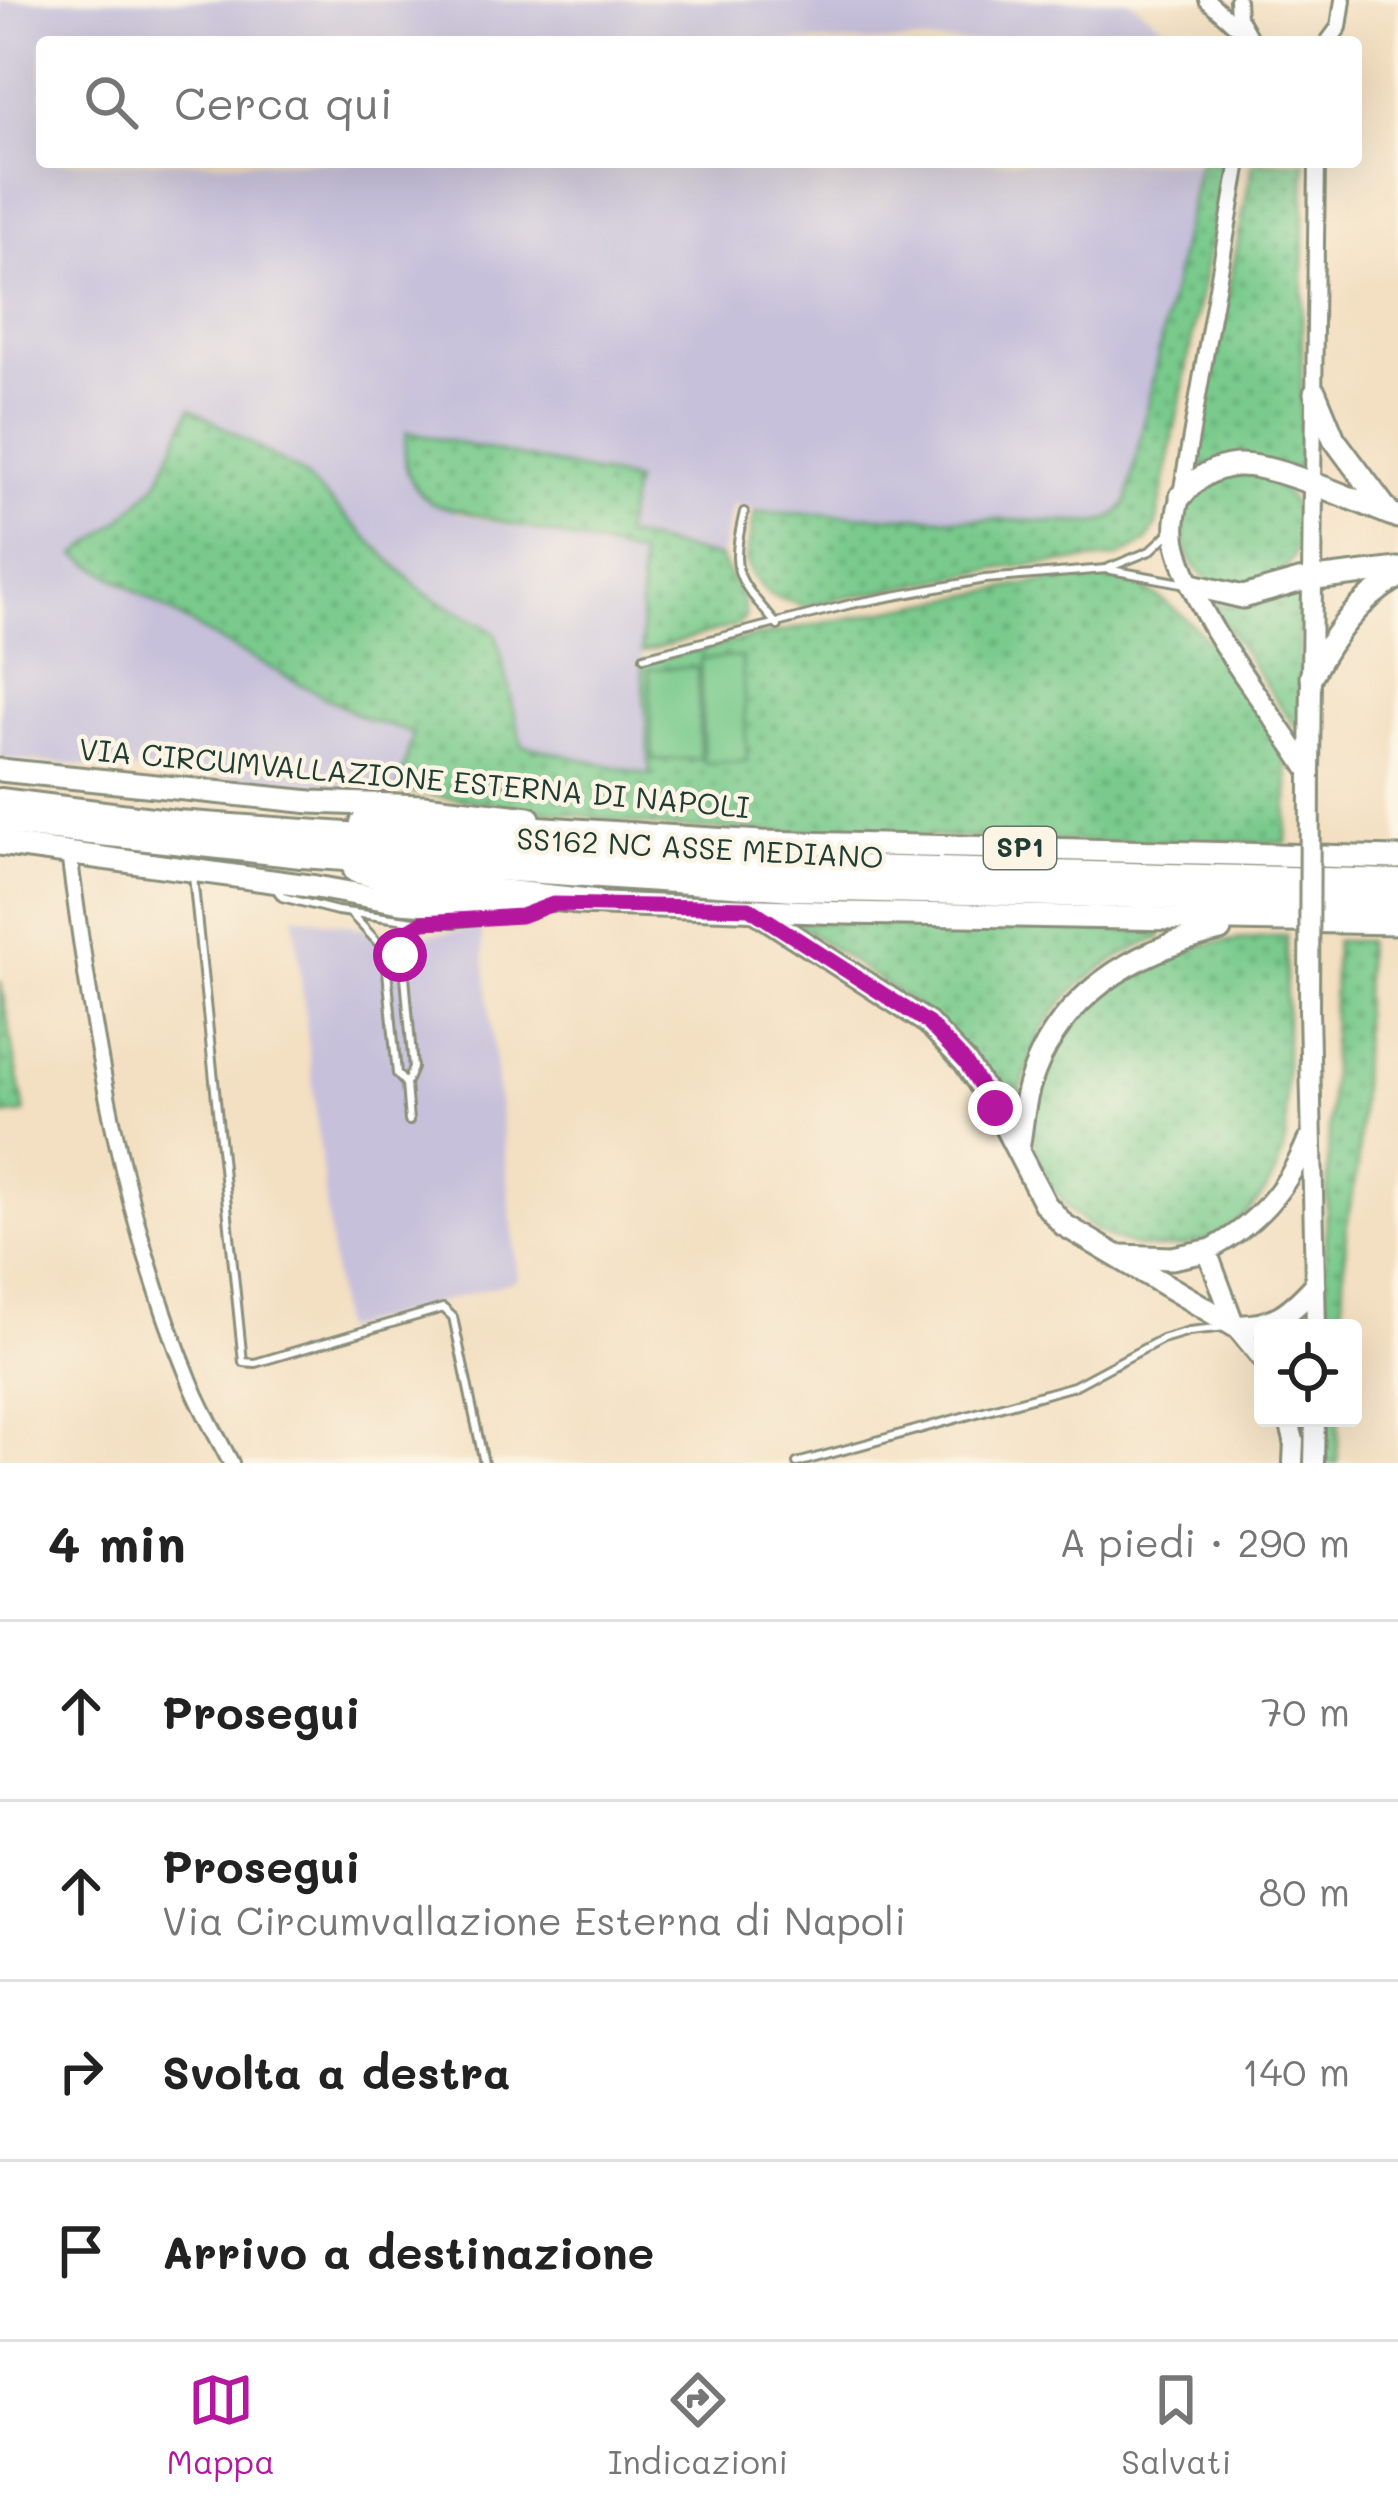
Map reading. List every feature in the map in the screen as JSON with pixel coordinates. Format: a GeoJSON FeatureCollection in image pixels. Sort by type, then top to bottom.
{"type":"FeatureCollection","features":[{"type":"Feature","properties":{"kind":"highway","name":"SS162 NC ASSE MEDIANO"},"geometry":{"type":"LineString","coordinates":[[0,802],[176,823],[787,866],[1398,882]]}},
{"type":"Feature","properties":{"kind":"highway","name":"SS162 NC ASSE MEDIANO"},"geometry":{"type":"LineString","coordinates":[[0,822],[302,855],[794,888],[1398,902]]}},
{"type":"Feature","properties":{"kind":"highway"},"geometry":{"type":"LineString","coordinates":[[176,823],[466,824],[643,836]]}},
{"type":"Feature","properties":{"kind":"highway"},"geometry":{"type":"LineString","coordinates":[[302,855],[403,882],[594,902]]}},
{"type":"Feature","properties":{"kind":"main road"},"geometry":{"type":"LineString","coordinates":[[1315,393],[1334,439],[1394,515]]}},
{"type":"Feature","properties":{"kind":"main road"},"geometry":{"type":"LineString","coordinates":[[1310,772],[1192,585],[1177,547],[1181,496],[1196,479],[1239,465],[1259,467],[1394,515]]}},
{"type":"Feature","properties":{"kind":"main road"},"geometry":{"type":"LineString","coordinates":[[1313,486],[1309,1137],[1316,1319]]}},
{"type":"Feature","properties":{"kind":"main road"},"geometry":{"type":"LineString","coordinates":[[1192,585],[1243,597],[1290,583],[1398,573]]}},
{"type":"Feature","properties":{"kind":"main road"},"geometry":{"type":"LineString","coordinates":[[1311,676],[1345,622],[1398,573]]}},
{"type":"Feature","properties":{"kind":"main road","name":"VIA CIRCUMVALLAZIONE ESTERNA DI NAPOLI"},"geometry":{"type":"LineString","coordinates":[[0,770],[310,802],[424,806],[643,836],[1398,858]]}},
{"type":"Feature","properties":{"kind":"main road"},"geometry":{"type":"LineString","coordinates":[[0,844],[400,902],[471,907],[594,902],[1398,923]]}},
{"type":"Feature","properties":{"kind":"main road"},"geometry":{"type":"LineString","coordinates":[[749,908],[928,1023],[965,1062],[1045,1204],[1064,1225],[1235,1326],[1254,1349]]}},
{"type":"Feature","properties":{"kind":"main road"},"geometry":{"type":"LineString","coordinates":[[1018,1149],[1029,1086],[1044,1049],[1070,1010],[1100,981],[1175,940],[1254,922]]}},
{"type":"Feature","properties":{"kind":"main road"},"geometry":{"type":"LineString","coordinates":[[1121,1256],[1172,1258],[1207,1251],[1234,1238],[1267,1208],[1295,1170],[1309,1137]]}},
{"type":"Feature","properties":{"kind":"main road"},"geometry":{"type":"LineString","coordinates":[[1207,1251],[1235,1326]]}},
{"type":"Feature","properties":{"kind":"main road"},"geometry":{"type":"LineString","coordinates":[[1235,1326],[1257,1327],[1288,1315],[1314,1287]]}},
{"type":"Feature","properties":{"kind":"main road"},"geometry":{"type":"LineString","coordinates":[[1290,1427],[1293,1463]]}},
{"type":"Feature","properties":{"kind":"main road"},"geometry":{"type":"LineString","coordinates":[[1314,1463],[1315,1427]]}},
{"type":"Feature","properties":{"kind":"street"},"geometry":{"type":"LineString","coordinates":[[1207,0],[1247,36]]}},
{"type":"Feature","properties":{"kind":"street"},"geometry":{"type":"LineString","coordinates":[[1237,0],[1248,36]]}},
{"type":"Feature","properties":{"kind":"street"},"geometry":{"type":"LineString","coordinates":[[1332,36],[1339,27],[1343,0]]}},
{"type":"Feature","properties":{"kind":"street"},"geometry":{"type":"LineString","coordinates":[[1181,496],[1238,168]]}},
{"type":"Feature","properties":{"kind":"street"},"geometry":{"type":"LineString","coordinates":[[1313,486],[1317,168]]}},
{"type":"Feature","properties":{"kind":"street"},"geometry":{"type":"LineString","coordinates":[[69,853],[107,1092],[146,1250],[191,1385],[231,1463]]}},
{"type":"Feature","properties":{"kind":"lane"},"geometry":{"type":"LineString","coordinates":[[744,512],[734,564],[740,581],[778,626]]}},
{"type":"Feature","properties":{"kind":"lane"},"geometry":{"type":"LineString","coordinates":[[1106,569],[1150,551],[1176,526]]}},
{"type":"Feature","properties":{"kind":"lane"},"geometry":{"type":"LineString","coordinates":[[644,658],[851,604],[985,579],[1106,569],[1192,585]]}},
{"type":"Feature","properties":{"kind":"lane"},"geometry":{"type":"LineString","coordinates":[[193,870],[243,1362],[255,1363],[443,1308],[453,1317],[484,1463]]}},
{"type":"Feature","properties":{"kind":"lane"},"geometry":{"type":"LineString","coordinates":[[271,881],[282,897],[423,922],[521,916],[553,904]]}},
{"type":"Feature","properties":{"kind":"lane"},"geometry":{"type":"LineString","coordinates":[[350,912],[385,950],[398,1074],[406,1084]]}},
{"type":"Feature","properties":{"kind":"lane"},"geometry":{"type":"LineString","coordinates":[[410,1120],[406,1084],[412,1068],[401,942],[423,922]]}},
{"type":"Feature","properties":{"kind":"lane"},"geometry":{"type":"LineString","coordinates":[[796,1463],[1074,1386],[1162,1339],[1235,1326]]}},
{"type":"Feature","properties":{"kind":"shaded area"},"geometry":{"type":"Polygon","coordinates":[[[0,0],[1129,0],[1177,36],[36,36],[36,168],[1198,168],[1127,503],[1106,522],[770,514],[733,505],[721,558],[623,535],[633,481],[407,432],[456,513],[640,556],[651,775],[522,745],[496,633],[424,593],[301,473],[191,408],[158,482],[77,555],[218,640],[368,720],[414,733],[426,789],[398,791],[0,759],[0,0]]]}},
{"type":"Feature","properties":{"kind":"shaded area"},"geometry":{"type":"Polygon","coordinates":[[[294,915],[411,937],[481,928],[518,1280],[340,1330],[294,915]]]}},
{"type":"Feature","properties":{"kind":"green space"},"geometry":{"type":"Polygon","coordinates":[[[1198,168],[1225,168],[1156,526],[1146,542],[1119,557],[1002,568],[804,606],[769,595],[746,560],[755,512],[1093,523],[1108,519],[1127,502],[1198,168]]]}},
{"type":"Feature","properties":{"kind":"green space"},"geometry":{"type":"Polygon","coordinates":[[[1252,168],[1305,168],[1299,468],[1200,468],[1196,461],[1252,168]]]}},
{"type":"Feature","properties":{"kind":"green space"},"geometry":{"type":"Polygon","coordinates":[[[191,408],[301,473],[424,593],[496,633],[522,745],[650,775],[642,662],[1015,587],[1057,580],[1117,580],[1141,588],[1193,626],[1219,652],[1261,710],[1285,761],[1286,843],[1087,842],[672,828],[398,791],[413,733],[368,720],[218,640],[76,555],[123,518],[158,482],[191,408]]]}},
{"type":"Feature","properties":{"kind":"green space"},"geometry":{"type":"Polygon","coordinates":[[[407,432],[634,481],[623,535],[721,558],[743,602],[745,618],[738,625],[642,652],[640,556],[432,504],[408,472],[407,432]]]}},
{"type":"Feature","properties":{"kind":"green space"},"geometry":{"type":"Polygon","coordinates":[[[1241,473],[1263,477],[1282,490],[1295,509],[1299,531],[1295,553],[1282,572],[1263,585],[1241,589],[1219,585],[1200,572],[1187,553],[1183,531],[1187,509],[1200,490],[1219,477],[1241,473]]]}},
{"type":"Feature","properties":{"kind":"green space"},"geometry":{"type":"Polygon","coordinates":[[[1299,592],[1300,725],[1294,726],[1210,603],[1245,606],[1299,592]]]}},
{"type":"Feature","properties":{"kind":"green space"},"geometry":{"type":"Polygon","coordinates":[[[742,657],[747,761],[704,763],[700,659],[742,657]]]}},
{"type":"Feature","properties":{"kind":"green space"},"geometry":{"type":"Polygon","coordinates":[[[697,667],[700,759],[653,760],[649,669],[697,667]]]}},
{"type":"Feature","properties":{"kind":"green space"},"geometry":{"type":"Polygon","coordinates":[[[796,924],[1158,931],[1162,937],[1107,964],[1061,1005],[1035,1049],[1012,1121],[915,1004],[796,924]]]}},
{"type":"Feature","properties":{"kind":"green space"},"geometry":{"type":"Polygon","coordinates":[[[1286,935],[1286,1138],[1265,1192],[1222,1232],[1185,1246],[1132,1245],[1082,1221],[1046,1177],[1036,1150],[1036,1093],[1062,1038],[1103,991],[1147,962],[1191,947],[1286,935]]]}},
{"type":"Feature","properties":{"kind":"green space"},"geometry":{"type":"Polygon","coordinates":[[[1335,941],[1366,941],[1358,1166],[1346,1228],[1342,1319],[1323,1319],[1335,941]]]}},
{"type":"Feature","properties":{"kind":"green space"},"geometry":{"type":"Polygon","coordinates":[[[0,980],[25,1113],[0,1116],[0,980]]]}},
{"type":"Feature","properties":{"kind":"green space"},"geometry":{"type":"Polygon","coordinates":[[[1321,1427],[1339,1427],[1337,1463],[1320,1463],[1321,1427]]]}},
{"type":"Feature","properties":{"kind":"route"},"geometry":{"type":"LineString","coordinates":[[400,955],[408,931],[423,922],[521,916],[553,904],[749,908],[928,1023],[965,1062],[995,1108]]}}]}
